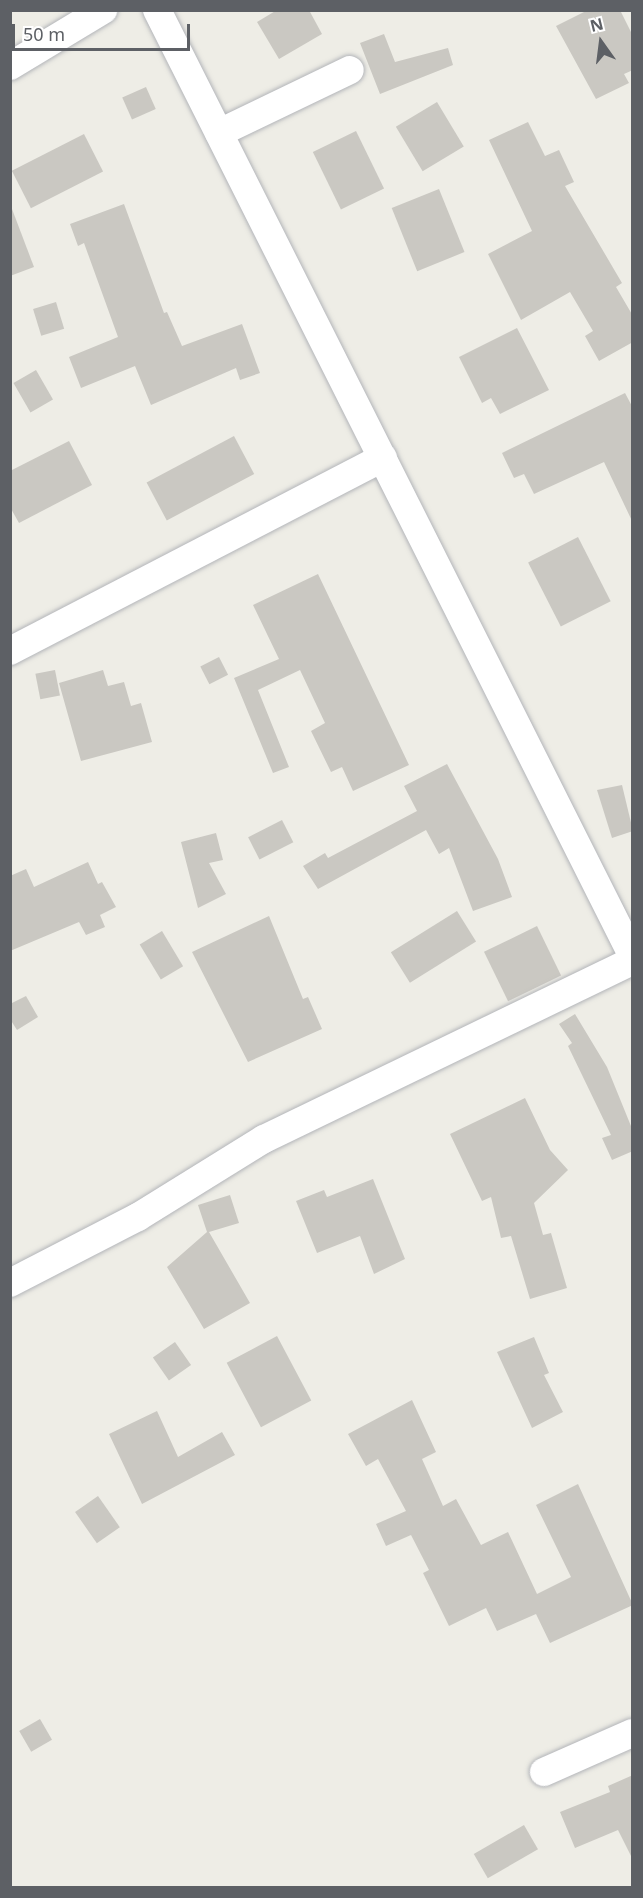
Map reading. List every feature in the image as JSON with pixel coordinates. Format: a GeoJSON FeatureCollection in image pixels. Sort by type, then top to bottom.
{"type":"FeatureCollection","features":[{"type":"Feature","properties":{"kind":"street"},"geometry":{"type":"LineString","coordinates":[[10,66],[103,10]]}},
{"type":"Feature","properties":{"kind":"street"},"geometry":{"type":"LineString","coordinates":[[158,10],[633,955]]}},
{"type":"Feature","properties":{"kind":"street"},"geometry":{"type":"LineString","coordinates":[[219,133],[350,70]]}},
{"type":"Feature","properties":{"kind":"street"},"geometry":{"type":"LineString","coordinates":[[10,651],[383,458]]}},
{"type":"Feature","properties":{"kind":"street"},"geometry":{"type":"LineString","coordinates":[[10,1283],[138,1217],[264,1139],[633,961]]}},
{"type":"Feature","properties":{"kind":"street"},"geometry":{"type":"LineString","coordinates":[[544,1772],[633,1733]]}},
{"type":"Feature","properties":{"kind":"building"},"geometry":{"type":"Polygon","coordinates":[[[277,10],[309,10],[322,34],[279,59],[257,22],[277,10]]]}},
{"type":"Feature","properties":{"kind":"building"},"geometry":{"type":"Polygon","coordinates":[[[588,10],[620,10],[633,36],[633,70],[624,74],[629,83],[596,99],[556,26],[588,10]]]}},
{"type":"Feature","properties":{"kind":"building"},"geometry":{"type":"Polygon","coordinates":[[[384,34],[395,62],[448,48],[453,65],[380,94],[360,43],[384,34]]]}},
{"type":"Feature","properties":{"kind":"building"},"geometry":{"type":"Polygon","coordinates":[[[146,87],[156,109],[132,120],[122,98],[146,87]]]}},
{"type":"Feature","properties":{"kind":"building"},"geometry":{"type":"Polygon","coordinates":[[[437,102],[464,147],[423,171],[396,127],[437,102]]]}},
{"type":"Feature","properties":{"kind":"building"},"geometry":{"type":"Polygon","coordinates":[[[528,122],[545,156],[559,150],[574,182],[565,186],[622,283],[616,287],[633,316],[633,342],[599,361],[585,336],[593,331],[570,292],[521,320],[488,254],[532,231],[489,140],[528,122]]]}},
{"type":"Feature","properties":{"kind":"building"},"geometry":{"type":"Polygon","coordinates":[[[356,131],[384,189],[341,210],[313,152],[356,131]]]}},
{"type":"Feature","properties":{"kind":"building"},"geometry":{"type":"Polygon","coordinates":[[[84,134],[103,171],[31,208],[12,171],[84,134]]]}},
{"type":"Feature","properties":{"kind":"building"},"geometry":{"type":"Polygon","coordinates":[[[439,189],[464,252],[417,271],[392,208],[439,189]]]}},
{"type":"Feature","properties":{"kind":"building"},"geometry":{"type":"Polygon","coordinates":[[[124,204],[164,313],[167,312],[182,346],[242,324],[260,373],[240,380],[236,368],[151,405],[135,366],[81,388],[69,357],[118,337],[84,243],[78,246],[70,224],[124,204]]]}},
{"type":"Feature","properties":{"kind":"building"},"geometry":{"type":"Polygon","coordinates":[[[12,209],[34,267],[10,276],[10,210],[12,209]]]}},
{"type":"Feature","properties":{"kind":"building"},"geometry":{"type":"Polygon","coordinates":[[[56,302],[64,329],[41,336],[33,309],[56,302]]]}},
{"type":"Feature","properties":{"kind":"building"},"geometry":{"type":"Polygon","coordinates":[[[517,328],[549,390],[500,414],[491,398],[482,403],[459,357],[517,328]]]}},
{"type":"Feature","properties":{"kind":"building"},"geometry":{"type":"Polygon","coordinates":[[[36,370],[53,399],[30,412],[13,383],[36,370]]]}},
{"type":"Feature","properties":{"kind":"building"},"geometry":{"type":"Polygon","coordinates":[[[625,393],[633,408],[633,523],[604,462],[534,494],[524,474],[514,478],[502,453],[625,393]]]}},
{"type":"Feature","properties":{"kind":"building"},"geometry":{"type":"Polygon","coordinates":[[[234,436],[254,474],[167,520],[147,482],[234,436]]]}},
{"type":"Feature","properties":{"kind":"building"},"geometry":{"type":"Polygon","coordinates":[[[69,441],[92,485],[19,523],[10,507],[10,471],[69,441]]]}},
{"type":"Feature","properties":{"kind":"building"},"geometry":{"type":"Polygon","coordinates":[[[578,537],[611,601],[561,627],[528,562],[578,537]]]}},
{"type":"Feature","properties":{"kind":"building"},"geometry":{"type":"Polygon","coordinates":[[[318,574],[409,765],[353,791],[342,767],[331,772],[311,731],[325,723],[300,670],[258,690],[289,767],[273,773],[234,678],[279,659],[253,605],[318,574]]]}},
{"type":"Feature","properties":{"kind":"building"},"geometry":{"type":"Polygon","coordinates":[[[219,657],[228,675],[209,684],[200,667],[219,657]]]}},
{"type":"Feature","properties":{"kind":"building"},"geometry":{"type":"Polygon","coordinates":[[[55,670],[60,696],[40,699],[35,674],[55,670]]]}},
{"type":"Feature","properties":{"kind":"building"},"geometry":{"type":"Polygon","coordinates":[[[103,670],[108,686],[124,682],[131,706],[141,703],[152,742],[81,761],[59,683],[103,670]]]}},
{"type":"Feature","properties":{"kind":"building"},"geometry":{"type":"Polygon","coordinates":[[[447,764],[498,859],[512,897],[473,911],[449,848],[439,854],[426,830],[318,889],[303,866],[325,853],[328,858],[417,811],[404,786],[447,764]]]}},
{"type":"Feature","properties":{"kind":"building"},"geometry":{"type":"Polygon","coordinates":[[[622,785],[633,831],[612,838],[597,790],[622,785]]]}},
{"type":"Feature","properties":{"kind":"building"},"geometry":{"type":"Polygon","coordinates":[[[282,820],[293,842],[259,860],[248,837],[282,820]]]}},
{"type":"Feature","properties":{"kind":"building"},"geometry":{"type":"Polygon","coordinates":[[[216,833],[223,860],[209,863],[226,894],[198,908],[181,842],[216,833]]]}},
{"type":"Feature","properties":{"kind":"building"},"geometry":{"type":"Polygon","coordinates":[[[88,862],[98,884],[102,882],[116,907],[100,915],[105,927],[86,935],[79,922],[10,951],[10,876],[26,869],[34,887],[88,862]]]}},
{"type":"Feature","properties":{"kind":"building"},"geometry":{"type":"Polygon","coordinates":[[[457,911],[476,942],[410,983],[391,952],[457,911]]]}},
{"type":"Feature","properties":{"kind":"building"},"geometry":{"type":"Polygon","coordinates":[[[269,916],[303,999],[308,997],[322,1029],[248,1062],[192,952],[269,916]]]}},
{"type":"Feature","properties":{"kind":"building"},"geometry":{"type":"Polygon","coordinates":[[[537,926],[561,975],[508,1001],[484,952],[537,926]]]}},
{"type":"Feature","properties":{"kind":"building"},"geometry":{"type":"Polygon","coordinates":[[[162,931],[183,966],[161,980],[140,944],[162,931]]]}},
{"type":"Feature","properties":{"kind":"building"},"geometry":{"type":"Polygon","coordinates":[[[26,996],[38,1017],[17,1030],[10,1019],[10,1004],[26,996]]]}},
{"type":"Feature","properties":{"kind":"building"},"geometry":{"type":"Polygon","coordinates":[[[575,1014],[607,1067],[633,1131],[633,1151],[612,1160],[602,1138],[611,1135],[568,1046],[572,1043],[559,1024],[575,1014]]]}},
{"type":"Feature","properties":{"kind":"building"},"geometry":{"type":"Polygon","coordinates":[[[525,1098],[550,1150],[568,1170],[534,1203],[543,1235],[551,1233],[567,1288],[530,1299],[511,1236],[501,1238],[491,1197],[482,1201],[450,1134],[525,1098]]]}},
{"type":"Feature","properties":{"kind":"building"},"geometry":{"type":"Polygon","coordinates":[[[373,1179],[405,1259],[374,1274],[360,1236],[317,1253],[296,1201],[324,1190],[327,1197],[373,1179]]]}},
{"type":"Feature","properties":{"kind":"building"},"geometry":{"type":"Polygon","coordinates":[[[230,1195],[239,1223],[209,1232],[250,1303],[204,1329],[167,1267],[207,1232],[198,1205],[230,1195]]]}},
{"type":"Feature","properties":{"kind":"building"},"geometry":{"type":"Polygon","coordinates":[[[277,1336],[311,1400],[261,1427],[227,1363],[277,1336]]]}},
{"type":"Feature","properties":{"kind":"building"},"geometry":{"type":"Polygon","coordinates":[[[534,1337],[549,1373],[544,1375],[563,1412],[532,1428],[497,1352],[534,1337]]]}},
{"type":"Feature","properties":{"kind":"building"},"geometry":{"type":"Polygon","coordinates":[[[175,1342],[191,1365],[169,1380],[153,1357],[175,1342]]]}},
{"type":"Feature","properties":{"kind":"building"},"geometry":{"type":"Polygon","coordinates":[[[412,1400],[436,1452],[422,1459],[443,1506],[456,1499],[481,1545],[508,1532],[537,1594],[571,1577],[536,1505],[578,1484],[633,1605],[550,1643],[536,1614],[497,1631],[486,1608],[449,1626],[423,1573],[429,1570],[411,1535],[386,1546],[376,1524],[406,1511],[378,1459],[366,1466],[348,1434],[412,1400]]]}},
{"type":"Feature","properties":{"kind":"building"},"geometry":{"type":"Polygon","coordinates":[[[157,1411],[178,1457],[222,1432],[235,1455],[142,1504],[109,1434],[157,1411]]]}},
{"type":"Feature","properties":{"kind":"building"},"geometry":{"type":"Polygon","coordinates":[[[98,1496],[120,1527],[97,1543],[75,1512],[98,1496]]]}},
{"type":"Feature","properties":{"kind":"building"},"geometry":{"type":"Polygon","coordinates":[[[40,1719],[52,1740],[31,1752],[19,1731],[40,1719]]]}},
{"type":"Feature","properties":{"kind":"building"},"geometry":{"type":"Polygon","coordinates":[[[633,1775],[633,1860],[618,1830],[575,1848],[560,1812],[610,1792],[608,1786],[633,1775]]]}},
{"type":"Feature","properties":{"kind":"building"},"geometry":{"type":"Polygon","coordinates":[[[524,1825],[538,1849],[488,1878],[474,1854],[524,1825]]]}}]}
